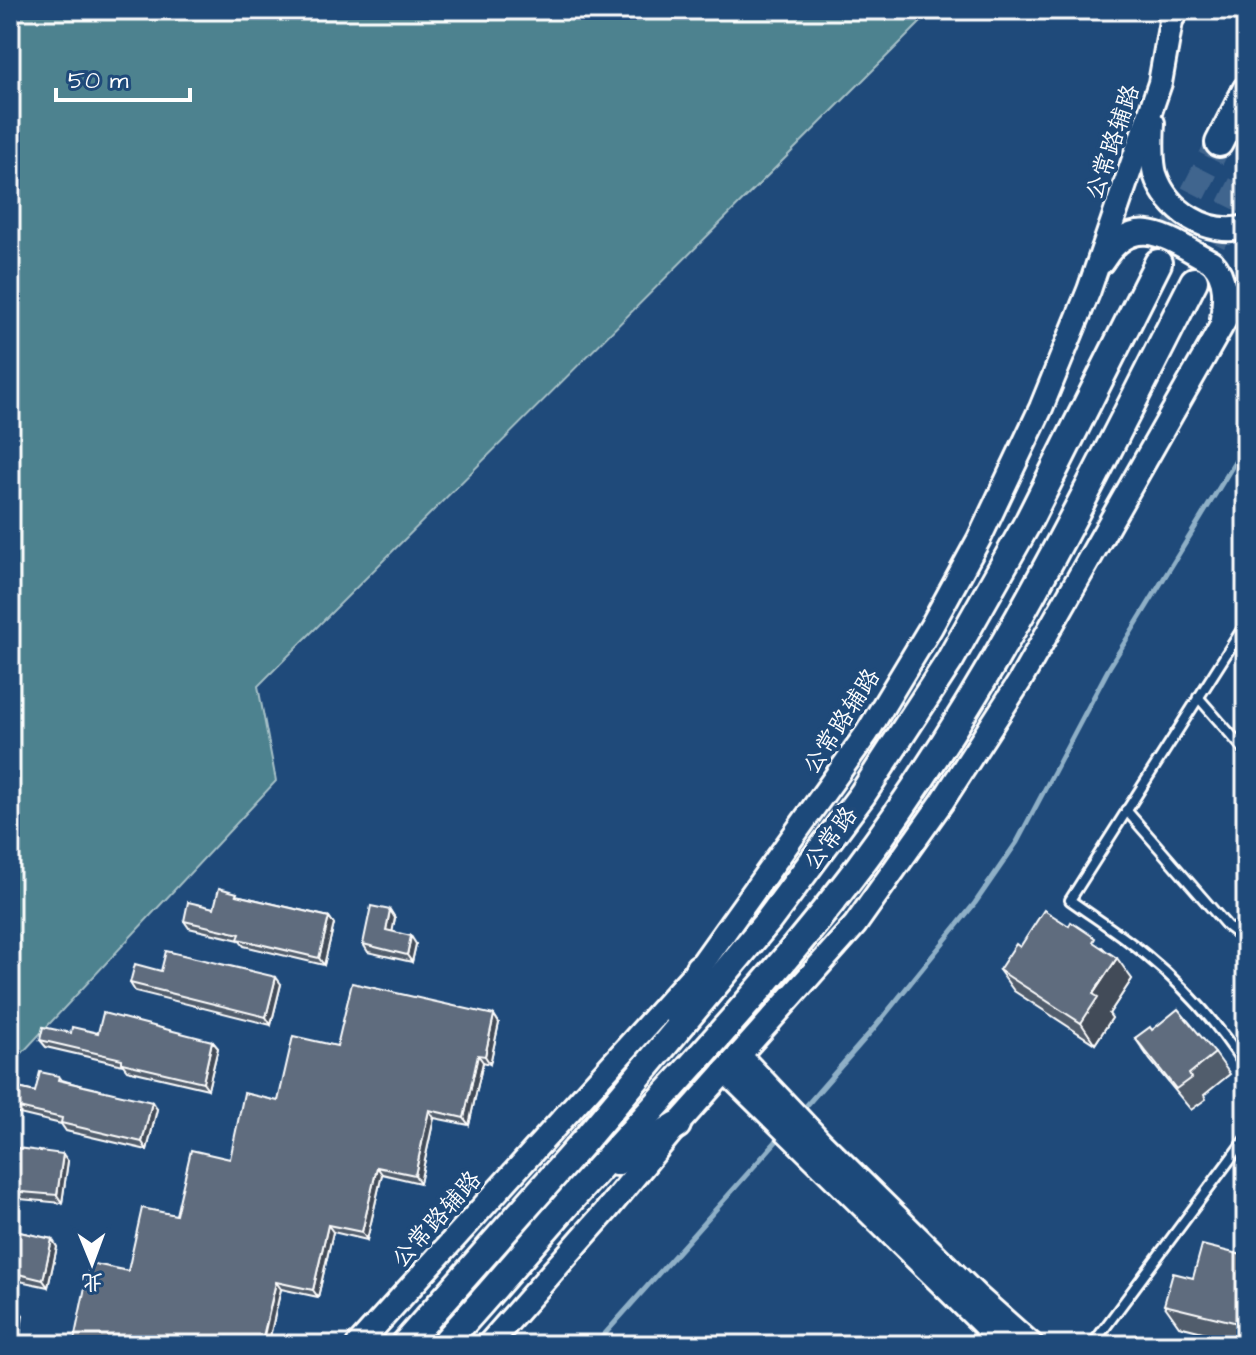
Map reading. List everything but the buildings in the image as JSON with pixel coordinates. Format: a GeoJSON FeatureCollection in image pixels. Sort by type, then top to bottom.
{"type":"FeatureCollection","features":[{"type":"Feature","properties":{"kind":"main road","name":"公常路辅路"},"geometry":{"type":"LineString","coordinates":[[358,1345],[699,968],[867,733],[931,627],[979,539],[1010,475],[1089,290],[1160,83],[1172,11]]}},
{"type":"Feature","properties":{"kind":"main road"},"geometry":{"type":"LineString","coordinates":[[1160,83],[1152,152],[1161,188],[1172,203],[1199,222],[1216,228],[1236,230],[1246,227]]}},
{"type":"Feature","properties":{"kind":"main road"},"geometry":{"type":"LineString","coordinates":[[1219,143],[1246,90]]}},
{"type":"Feature","properties":{"kind":"main road"},"geometry":{"type":"LineString","coordinates":[[1089,290],[1105,257],[1120,241],[1139,231],[1154,232],[1217,267],[1225,299],[1218,331]]}},
{"type":"Feature","properties":{"kind":"main road","name":"公常路"},"geometry":{"type":"LineString","coordinates":[[404,1345],[585,1140],[768,921],[862,795],[950,660],[1029,520],[1158,263]]}},
{"type":"Feature","properties":{"kind":"main road","name":"公常路"},"geometry":{"type":"LineString","coordinates":[[443,1345],[778,967],[858,867],[928,766],[1050,564],[1194,281]]}},
{"type":"Feature","properties":{"kind":"main road"},"geometry":{"type":"LineString","coordinates":[[488,1345],[677,1125],[855,925],[951,790],[1020,681],[1246,283]]}},
{"type":"Feature","properties":{"kind":"main road"},"geometry":{"type":"LineString","coordinates":[[665,1043],[699,968]]}},
{"type":"Feature","properties":{"kind":"main road"},"geometry":{"type":"LineString","coordinates":[[732,1063],[1004,1345]]}},
{"type":"Feature","properties":{"kind":"main road"},"geometry":{"type":"LineString","coordinates":[[589,1179],[677,1125]]}},
{"type":"Feature","properties":{"kind":"main road"},"geometry":{"type":"LineString","coordinates":[[816,1149],[1032,1345]]}},
{"type":"Feature","properties":{"kind":"lane"},"geometry":{"type":"LineString","coordinates":[[1246,623],[1070,900],[1121,935],[1172,978],[1217,1027],[1246,1068]]}},
{"type":"Feature","properties":{"kind":"lane"},"geometry":{"type":"LineString","coordinates":[[1198,697],[1246,752]]}},
{"type":"Feature","properties":{"kind":"lane"},"geometry":{"type":"LineString","coordinates":[[1126,810],[1227,926],[1246,941]]}},
{"type":"Feature","properties":{"kind":"lane"},"geometry":{"type":"LineString","coordinates":[[1092,1345],[1246,1138]]}},
{"type":"Feature","properties":{"kind":"green space"},"geometry":{"type":"Polygon","coordinates":[[[10,10],[933,10],[258,686],[276,781],[10,1066],[10,10]]]}},
{"type":"Feature","properties":{"kind":"waterway"},"geometry":{"type":"LineString","coordinates":[[800,1113],[875,1027],[975,903],[1017,842],[1109,668],[1246,444]]}},
{"type":"Feature","properties":{"kind":"waterway"},"geometry":{"type":"LineString","coordinates":[[595,1345],[781,1136]]}},
{"type":"Feature","properties":{"kind":"tunnel"},"geometry":{"type":"LineString","coordinates":[[1158,263],[1219,143]]}},
{"type":"Feature","properties":{"kind":"tunnel"},"geometry":{"type":"LineString","coordinates":[[1195,277],[1246,175]]}}]}
